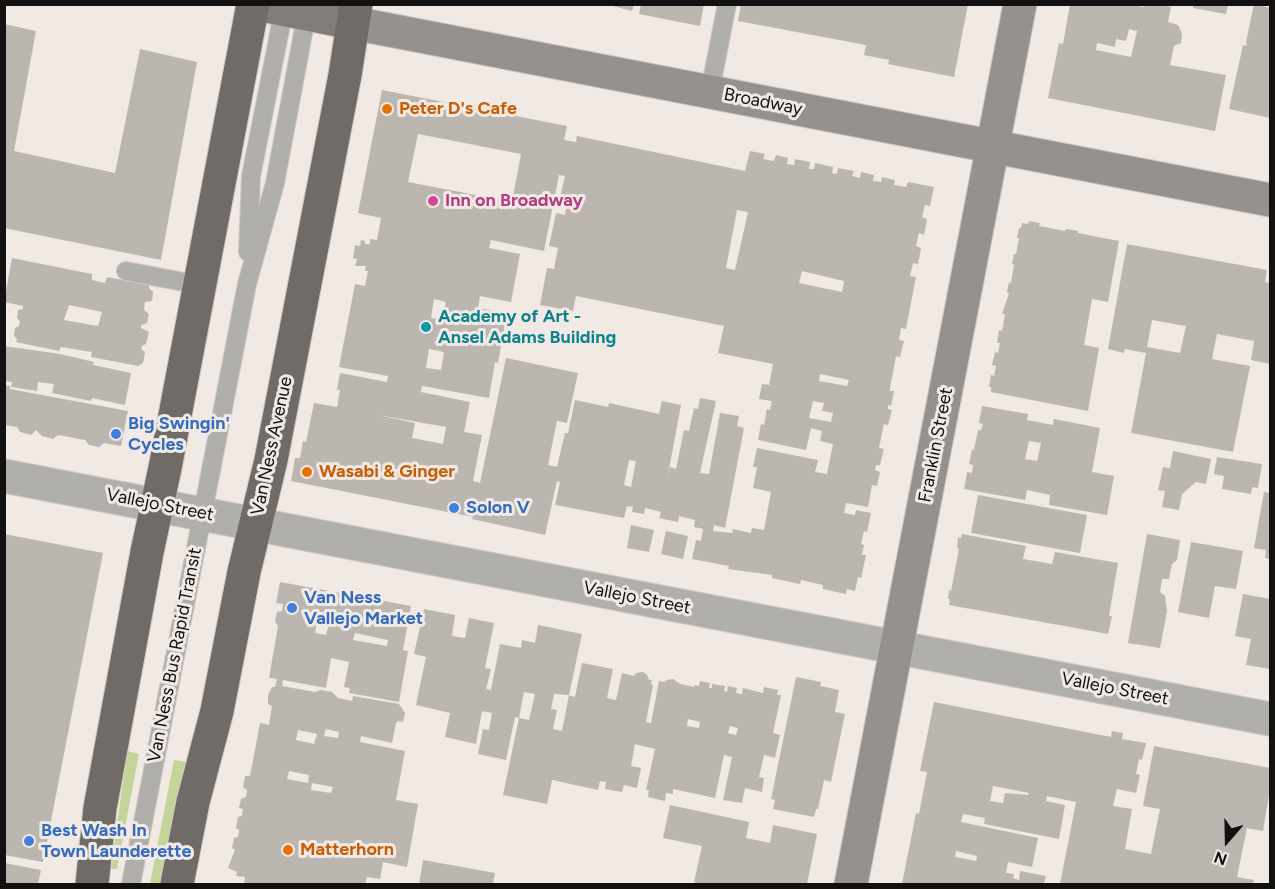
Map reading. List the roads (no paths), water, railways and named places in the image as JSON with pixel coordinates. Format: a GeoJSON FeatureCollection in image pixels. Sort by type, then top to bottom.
{"type":"FeatureCollection","features":[{"type":"Feature","properties":{"kind":"highway"},"geometry":{"type":"LineString","coordinates":[[92,885],[100,808],[199,285],[282,7]]}},
{"type":"Feature","properties":{"kind":"highway","name":"Van Ness Avenue"},"geometry":{"type":"LineString","coordinates":[[177,885],[193,802],[217,711],[244,572],[271,460],[355,14]]}},
{"type":"Feature","properties":{"kind":"main road","name":"Broadway"},"geometry":{"type":"LineString","coordinates":[[282,7],[355,14]]}},
{"type":"Feature","properties":{"kind":"street","name":"Franklin Street"},"geometry":{"type":"LineString","coordinates":[[851,885],[1020,4]]}},
{"type":"Feature","properties":{"kind":"street","name":"Broadway"},"geometry":{"type":"LineString","coordinates":[[355,14],[710,91],[1270,200]]}},
{"type":"Feature","properties":{"kind":"street","name":"Vallejo Street"},"geometry":{"type":"LineString","coordinates":[[4,476],[1270,719]]}},
{"type":"Feature","properties":{"kind":"lane"},"geometry":{"type":"LineString","coordinates":[[710,91],[727,4]]}},
{"type":"Feature","properties":{"kind":"lane","name":"Van Ness Bus Rapid Transit"},"geometry":{"type":"LineString","coordinates":[[247,284],[251,176],[282,7]]}},
{"type":"Feature","properties":{"kind":"lane","name":"Van Ness Bus Rapid Transit"},"geometry":{"type":"LineString","coordinates":[[131,885],[247,284],[275,183],[282,7]]}},
{"type":"Feature","properties":{"kind":"lane"},"geometry":{"type":"LineString","coordinates":[[126,271],[199,285]]}},
{"type":"Feature","properties":{"kind":"place","name":"Peter D's Cafe"},"geometry":{"type":"Point","coordinates":[387,109]}},
{"type":"Feature","properties":{"kind":"place","name":"Inn on Broadway"},"geometry":{"type":"Point","coordinates":[433,201]}},
{"type":"Feature","properties":{"kind":"place","name":"Academy of Art - Ansel Adams Building"},"geometry":{"type":"Point","coordinates":[426,327]}},
{"type":"Feature","properties":{"kind":"place","name":"Big Swingin' Cycles"},"geometry":{"type":"Point","coordinates":[116,434]}},
{"type":"Feature","properties":{"kind":"place","name":"Wasabi & Ginger"},"geometry":{"type":"Point","coordinates":[307,472]}},
{"type":"Feature","properties":{"kind":"place","name":"Solon V"},"geometry":{"type":"Point","coordinates":[454,508]}},
{"type":"Feature","properties":{"kind":"place","name":"Van Ness Vallejo Market"},"geometry":{"type":"Point","coordinates":[292,608]}},
{"type":"Feature","properties":{"kind":"place","name":"Best Wash In Town Launderette"},"geometry":{"type":"Point","coordinates":[29,841]}},
{"type":"Feature","properties":{"kind":"place","name":"Matterhorn"},"geometry":{"type":"Point","coordinates":[288,850]}}]}
